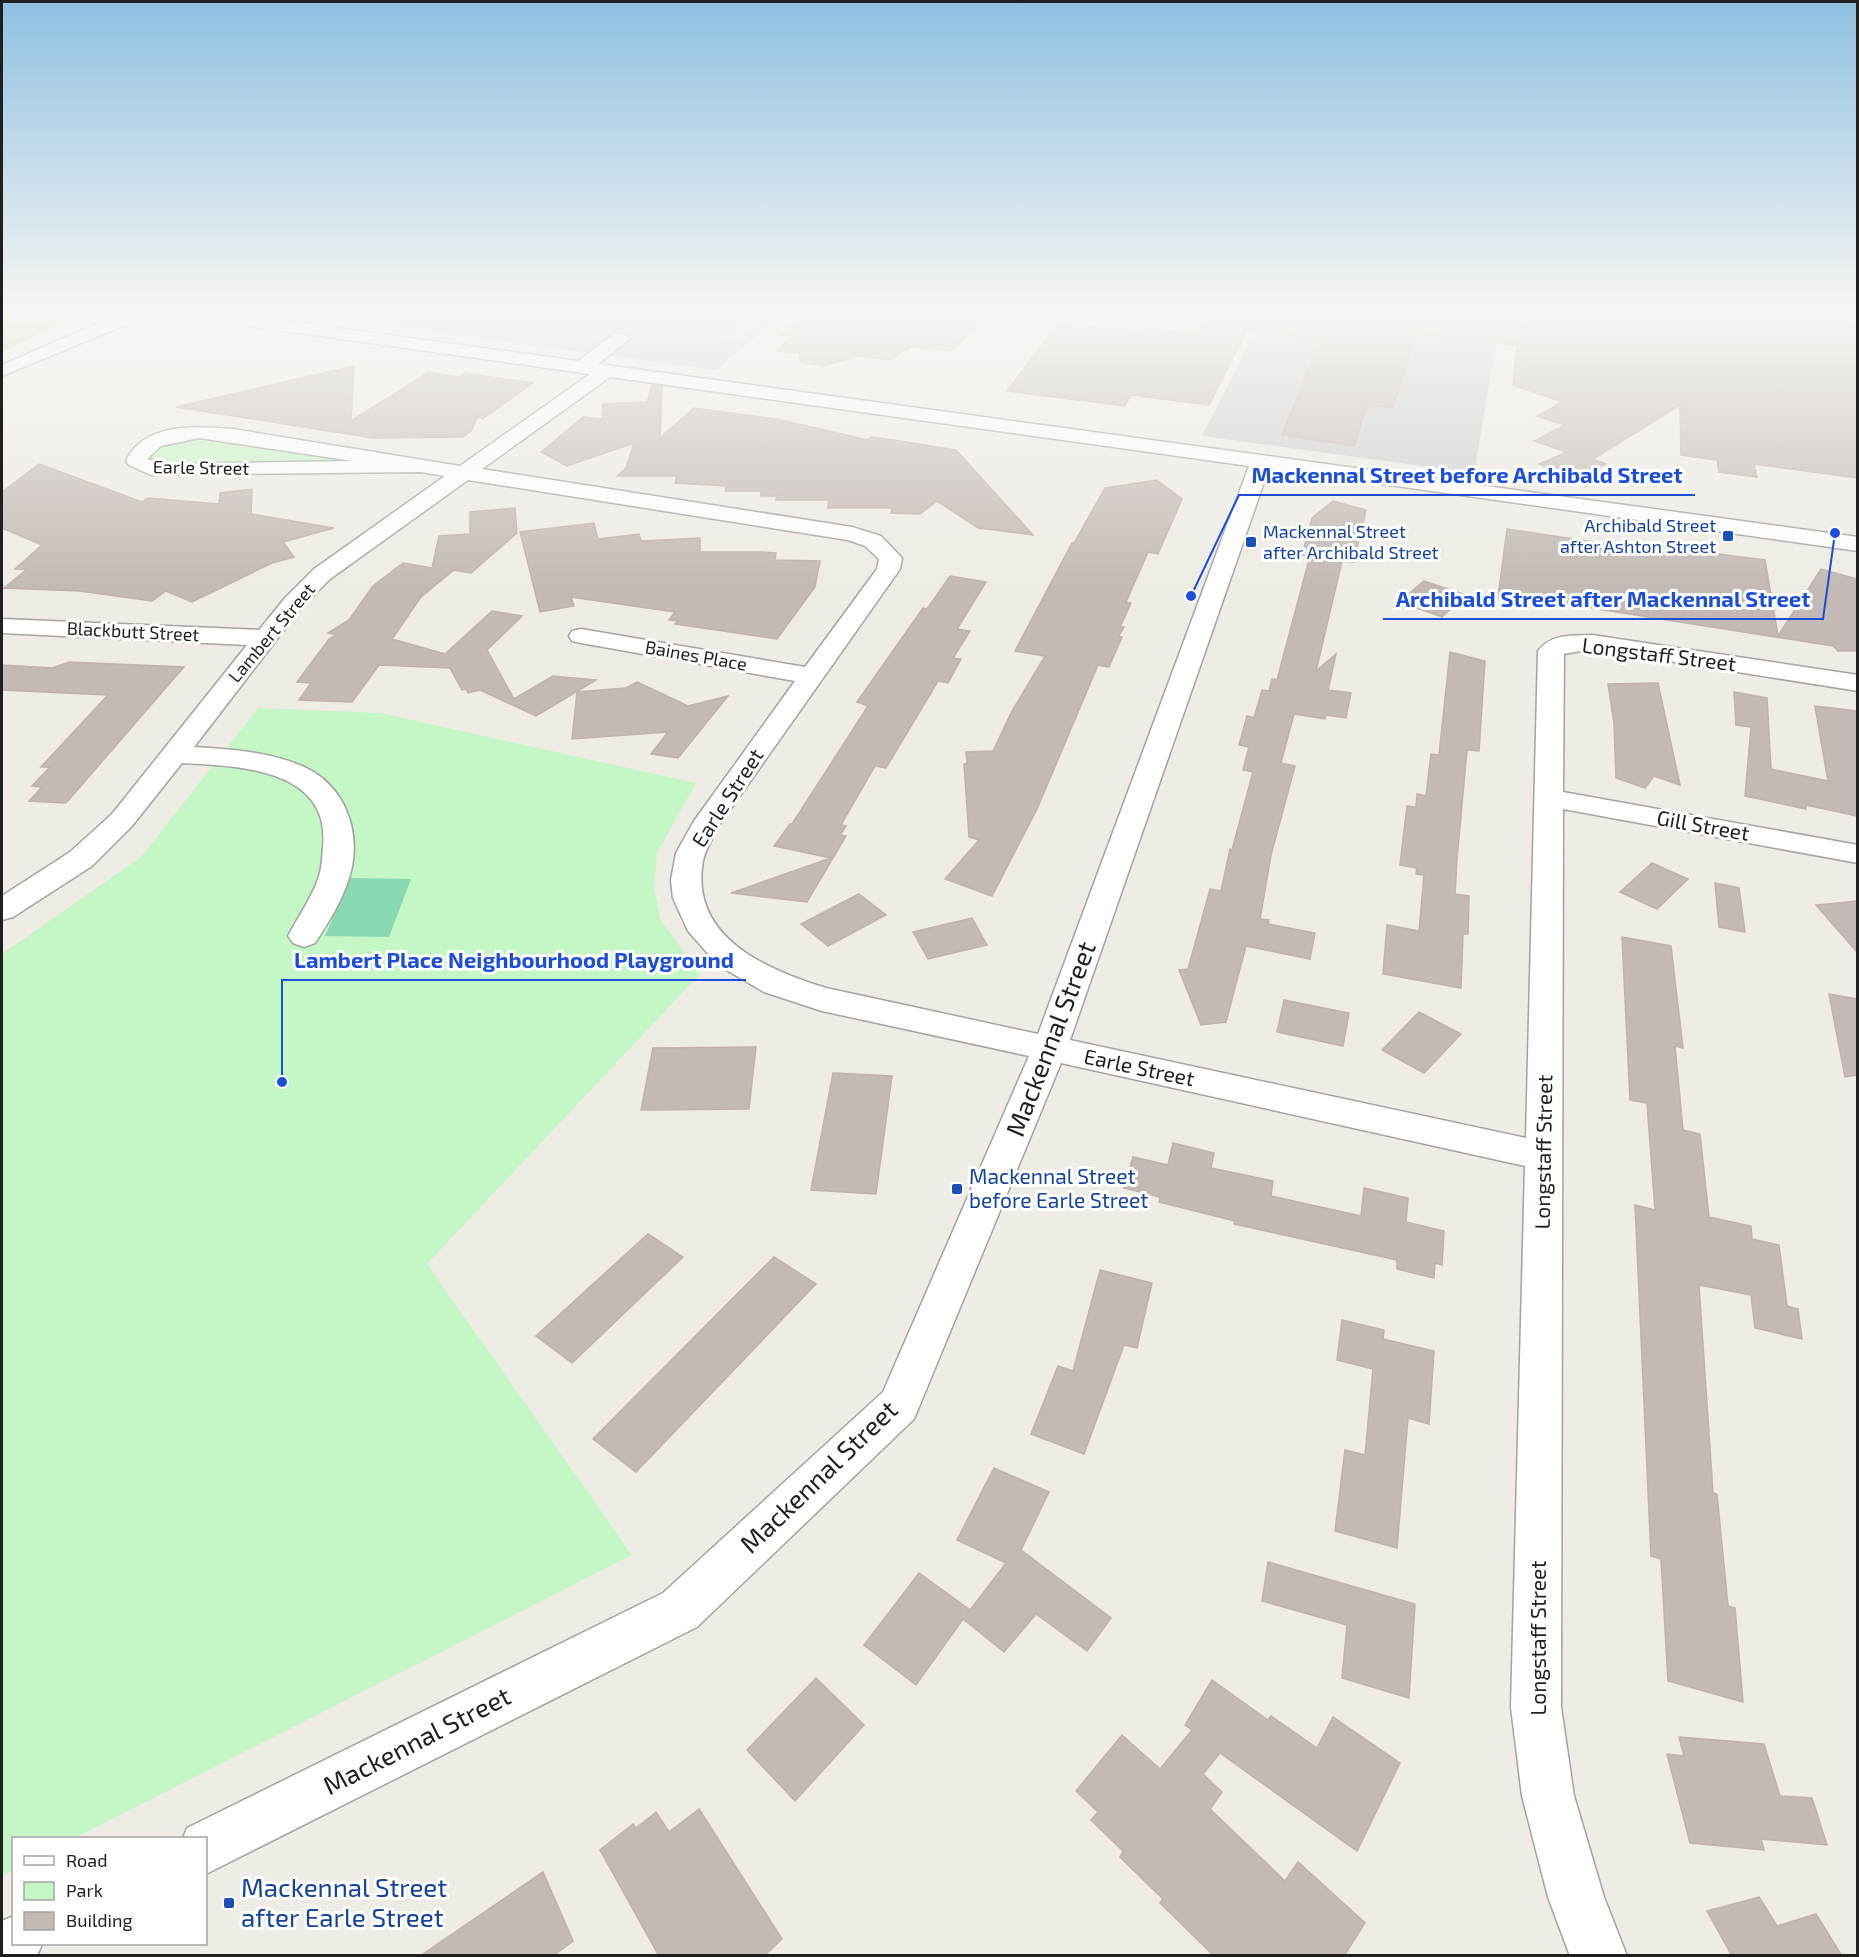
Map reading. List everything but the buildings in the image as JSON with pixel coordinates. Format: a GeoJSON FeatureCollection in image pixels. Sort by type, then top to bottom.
{"type":"FeatureCollection","features":[{"type":"Feature","properties":{"kind":"street","name":"Lambert Street"},"geometry":{"type":"LineString","coordinates":[[2,910],[81,859],[122,820],[293,603],[322,574],[558,404]]}},
{"type":"Feature","properties":{"kind":"street"},"geometry":{"type":"LineString","coordinates":[[853,404],[1857,544]]}},
{"type":"Feature","properties":{"kind":"street","name":"Earle Street"},"geometry":{"type":"LineString","coordinates":[[421,466],[166,470],[151,469],[136,461],[139,453],[153,443],[182,434],[200,432],[234,435],[852,534],[873,541],[891,558],[888,569],[704,827],[688,860],[686,890],[697,924],[720,951],[761,978],[822,999],[1544,1156]]}},
{"type":"Feature","properties":{"kind":"street","name":"Mackennal Street"},"geometry":{"type":"LineString","coordinates":[[207,1846],[680,1610],[899,1405],[1050,1048],[1261,461]]}},
{"type":"Feature","properties":{"kind":"street","name":"Blackbutt Street"},"geometry":{"type":"LineString","coordinates":[[2,626],[265,638]]}},
{"type":"Feature","properties":{"kind":"street","name":"Baines Place"},"geometry":{"type":"LineString","coordinates":[[581,636],[812,676]]}},
{"type":"Feature","properties":{"kind":"street","name":"Longstaff Street"},"geometry":{"type":"LineString","coordinates":[[1599,1956],[1576,1897],[1548,1796],[1536,1707],[1551,651],[1561,644],[1592,642],[1857,682]]}},
{"type":"Feature","properties":{"kind":"street"},"geometry":{"type":"LineString","coordinates":[[174,754],[262,762],[296,772],[319,786],[336,816],[341,834],[336,872],[304,936]]}},
{"type":"Feature","properties":{"kind":"street","name":"Gill Street"},"geometry":{"type":"LineString","coordinates":[[1549,798],[1857,854]]}},
{"type":"Feature","properties":{"kind":"shaded area"},"geometry":{"type":"Polygon","coordinates":[[[1218,404],[1486,404],[1474,473],[1202,436],[1218,404]]]}},
{"type":"Feature","properties":{"kind":"green space"},"geometry":{"type":"Polygon","coordinates":[[[182,433],[421,466],[151,469],[139,453],[182,433]]]}},
{"type":"Feature","properties":{"kind":"green space"},"geometry":{"type":"Polygon","coordinates":[[[258,708],[380,713],[696,783],[657,853],[654,886],[660,919],[700,974],[427,1264],[632,1555],[77,1837],[12,1837],[12,1871],[2,1876],[2,954],[141,857],[258,708]]]}},
{"type":"Feature","properties":{"kind":"green space"},"geometry":{"type":"Polygon","coordinates":[[[350,878],[411,879],[389,937],[325,936],[350,878]]]}},
{"type":"Feature","properties":{"kind":"place","name":"Archibald Street after Mackennal Street"},"geometry":{"type":"Point","coordinates":[1835,533]}},
{"type":"Feature","properties":{"kind":"place","name":"Archibald Street after Ashton Street"},"geometry":{"type":"Point","coordinates":[1728,536]}},
{"type":"Feature","properties":{"kind":"place","name":"Mackennal Street after Archibald Street"},"geometry":{"type":"Point","coordinates":[1251,542]}},
{"type":"Feature","properties":{"kind":"place","name":"Mackennal Street before Archibald Street"},"geometry":{"type":"Point","coordinates":[1191,596]}},
{"type":"Feature","properties":{"kind":"place","name":"Lambert Place Neighbourhood Playground"},"geometry":{"type":"Point","coordinates":[282,1082]}},
{"type":"Feature","properties":{"kind":"place","name":"Mackennal Street before Earle Street"},"geometry":{"type":"Point","coordinates":[957,1189]}},
{"type":"Feature","properties":{"kind":"place","name":"Mackennal Street after Earle Street"},"geometry":{"type":"Point","coordinates":[229,1903]}}]}
